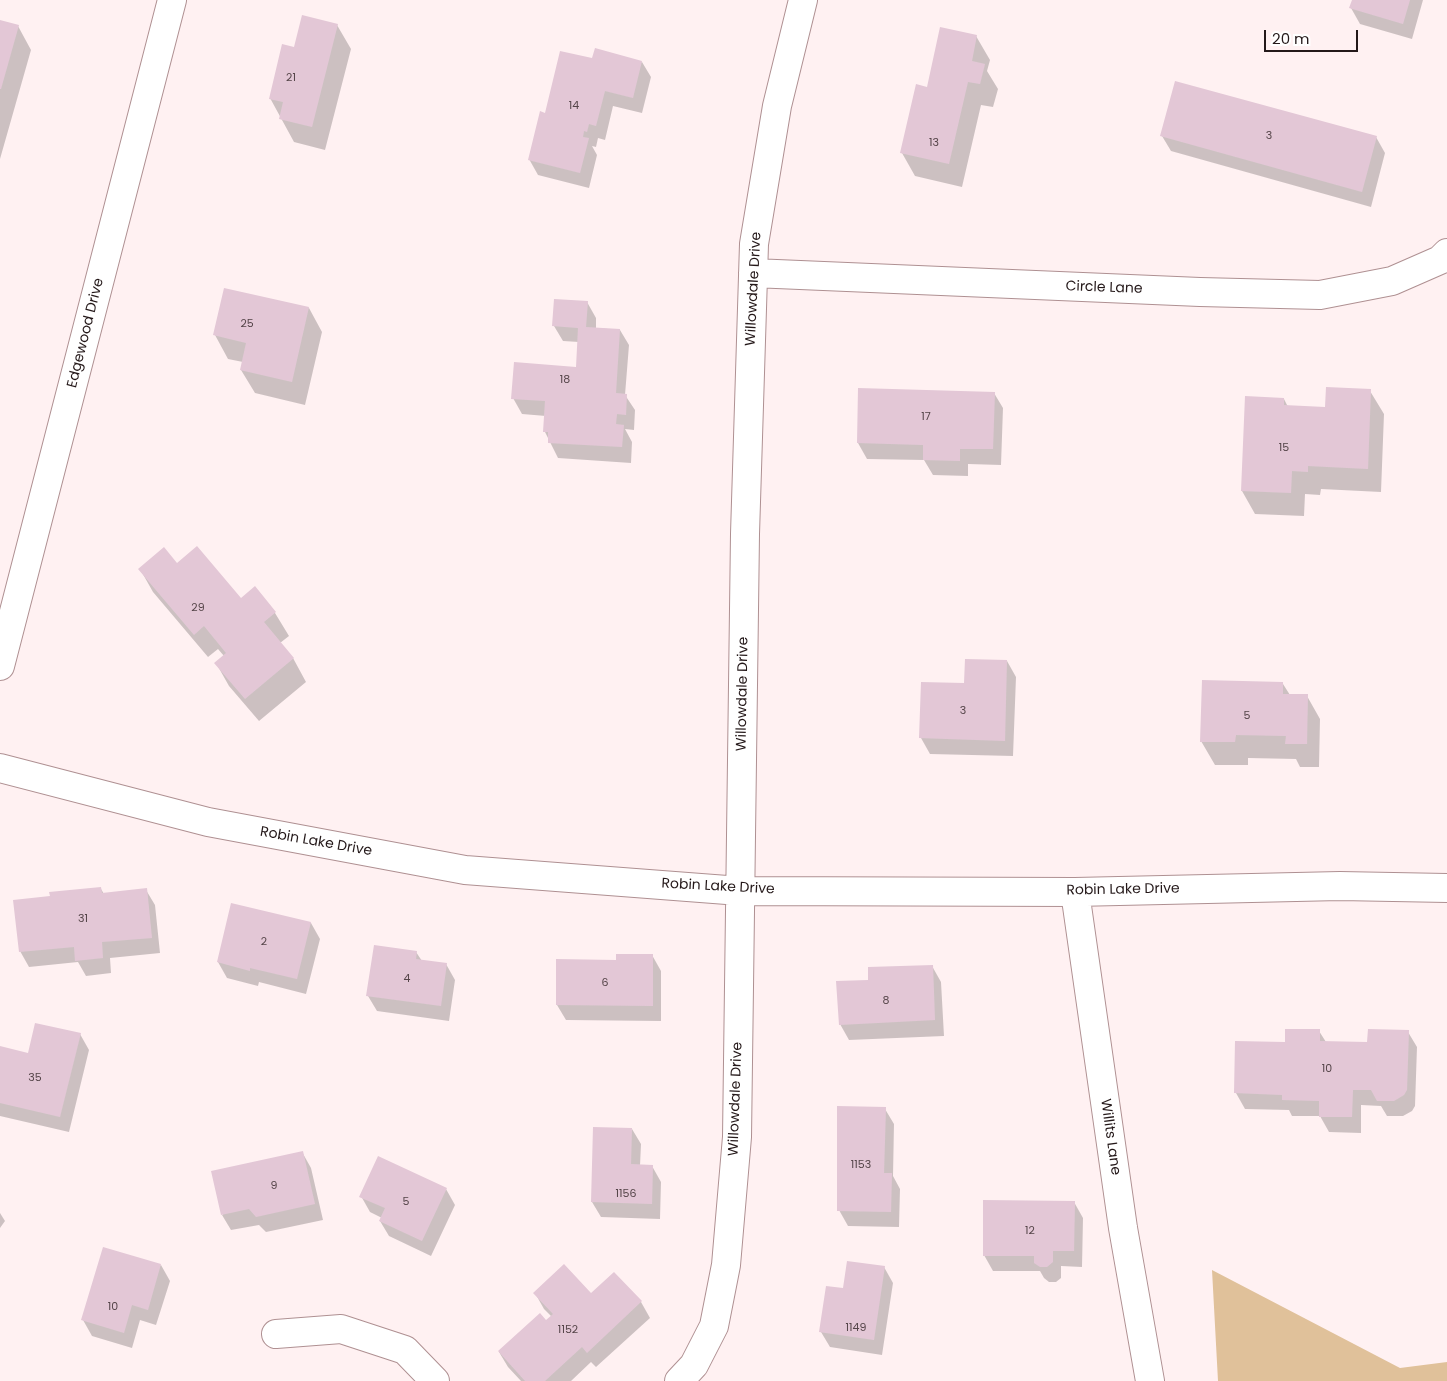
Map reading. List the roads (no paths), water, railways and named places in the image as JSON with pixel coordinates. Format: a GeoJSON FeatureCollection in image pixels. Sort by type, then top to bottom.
{"type":"FeatureCollection","features":[{"type":"Feature","properties":{"kind":"street","name":"Edgewood Drive"},"geometry":{"type":"LineString","coordinates":[[0,666],[172,0]]}},
{"type":"Feature","properties":{"kind":"street","name":"Willowdale Drive"},"geometry":{"type":"LineString","coordinates":[[679,1381],[694,1365],[714,1326],[726,1265],[737,1137],[745,534],[754,244],[777,106],[803,0]]}},
{"type":"Feature","properties":{"kind":"street","name":"Circle Lane"},"geometry":{"type":"LineString","coordinates":[[753,272],[1320,295],[1392,281],[1440,260],[1447,253]]}},
{"type":"Feature","properties":{"kind":"street","name":"Robin Lake Drive"},"geometry":{"type":"LineString","coordinates":[[0,768],[208,822],[465,870],[740,891],[1075,892],[1340,886],[1447,888]]}},
{"type":"Feature","properties":{"kind":"street","name":"Willits Lane"},"geometry":{"type":"LineString","coordinates":[[1075,892],[1123,1228],[1150,1381]]}},
{"type":"Feature","properties":{"kind":"street"},"geometry":{"type":"LineString","coordinates":[[276,1334],[341,1329],[404,1350],[435,1381]]}}]}
